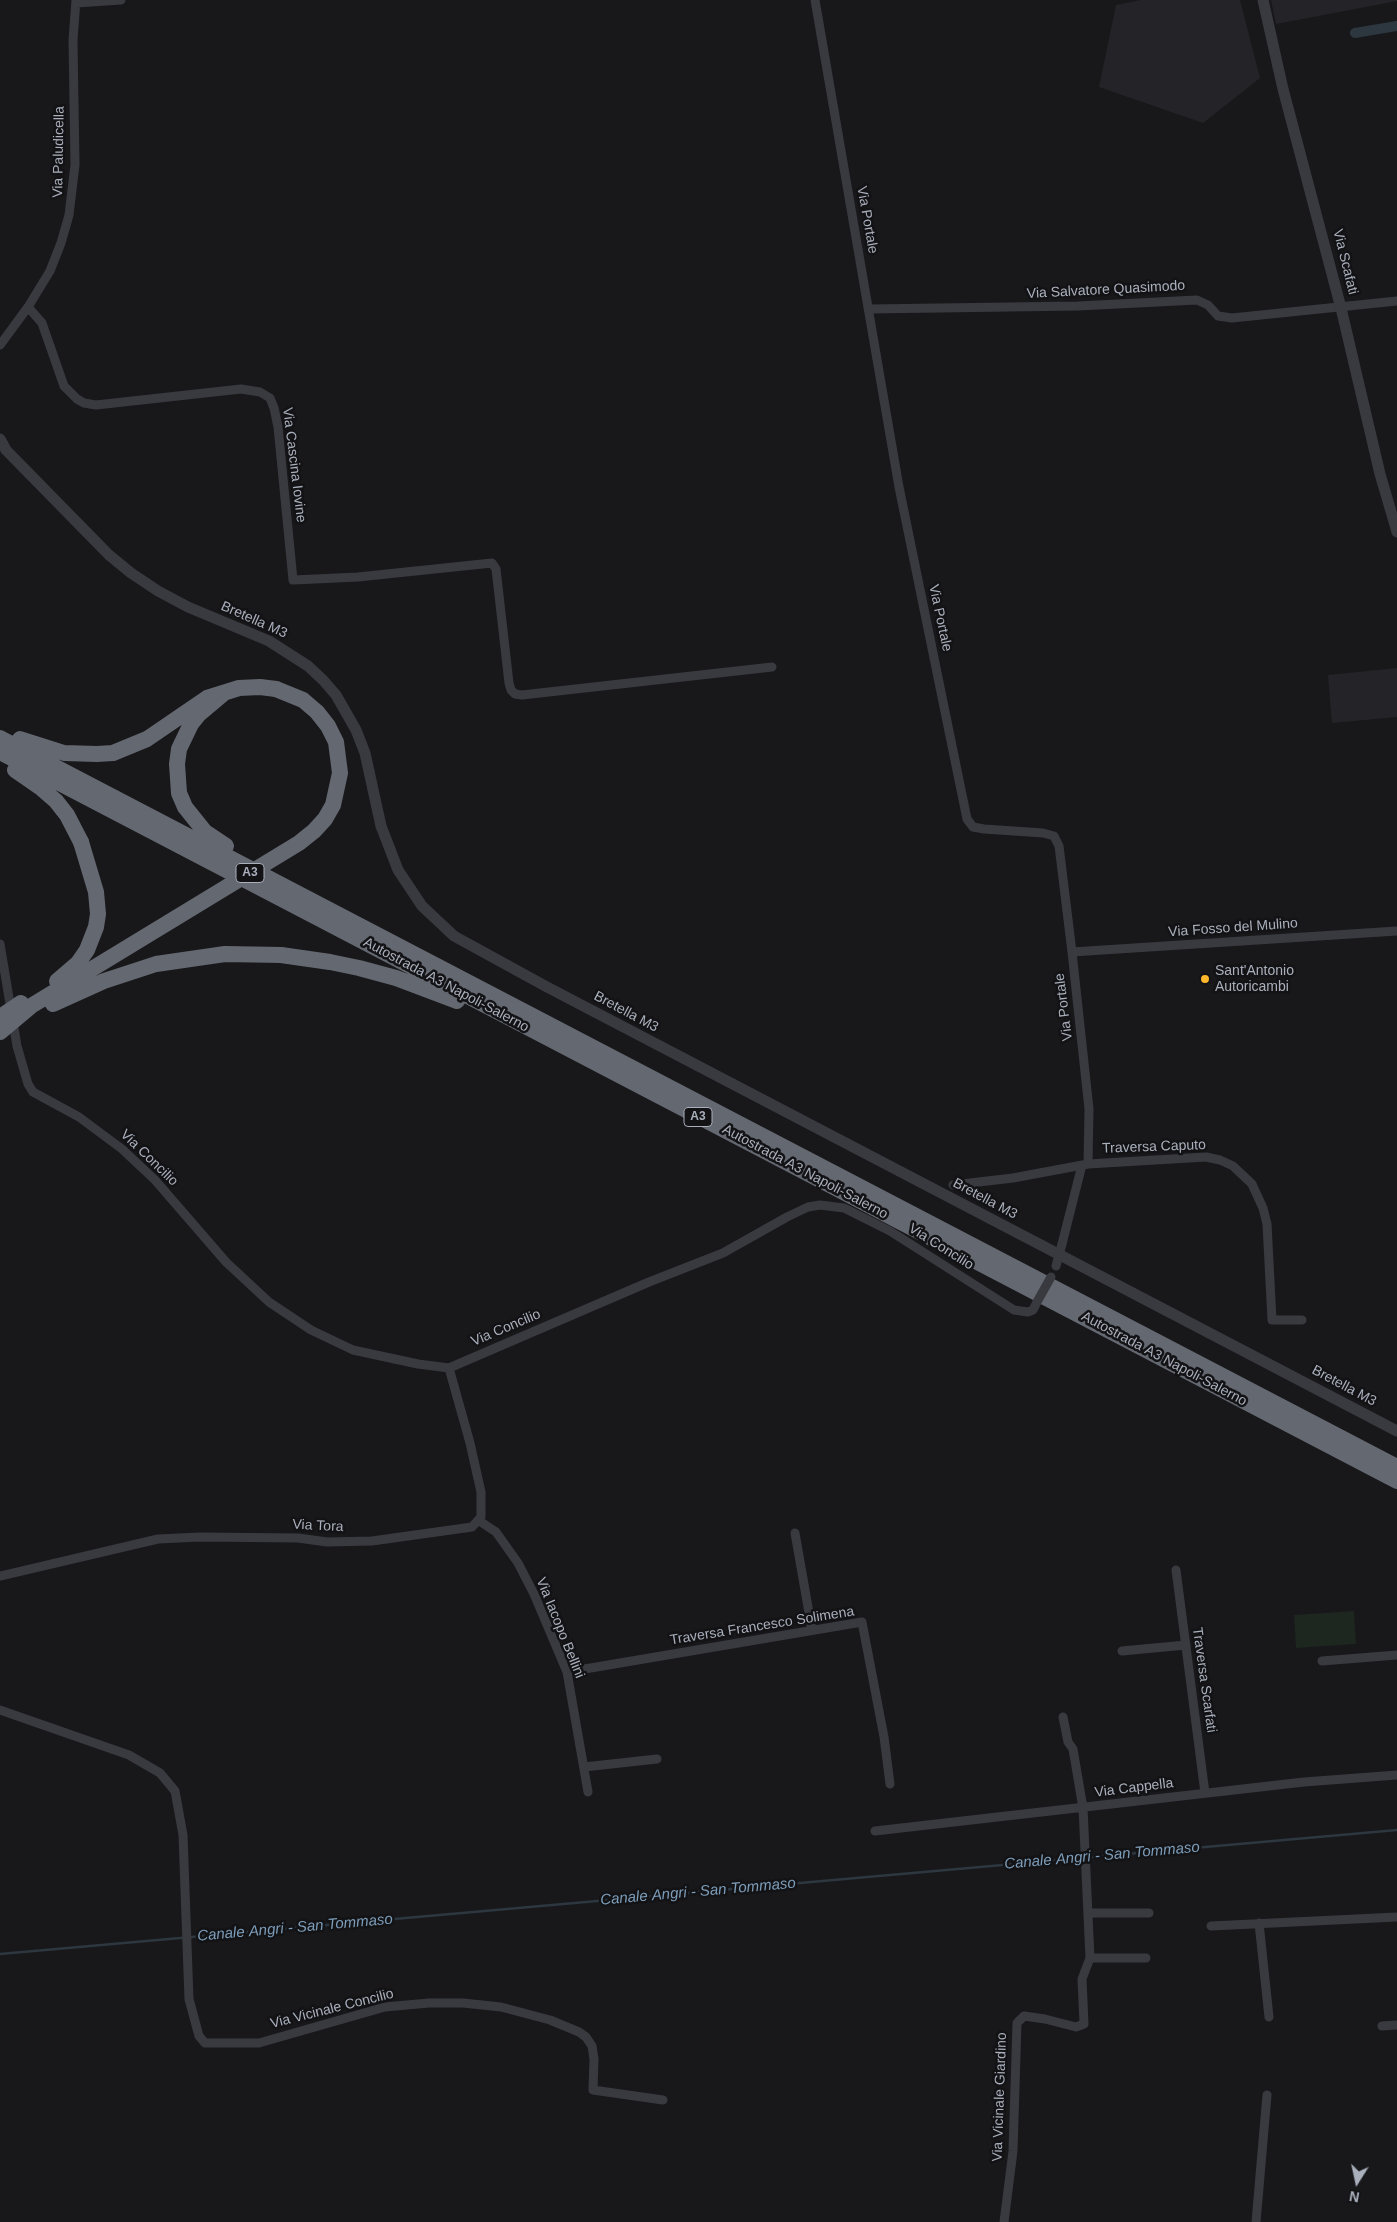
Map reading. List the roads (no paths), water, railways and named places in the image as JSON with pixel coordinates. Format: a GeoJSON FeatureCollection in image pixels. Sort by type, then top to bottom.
{"type":"FeatureCollection","features":[{"type":"Feature","properties":{"kind":"highway","name":"A3"},"geometry":{"type":"LineString","coordinates":[[0,728],[33,744],[64,753],[98,754],[114,752],[147,739],[207,698],[239,688],[260,686],[276,689],[303,700],[317,712],[328,726],[336,742],[339,758],[339,781],[333,805],[314,831],[292,848],[31,1006],[0,1032]]}},
{"type":"Feature","properties":{"kind":"highway","name":"A3"},"geometry":{"type":"LineString","coordinates":[[224,693],[199,714],[184,737],[179,750],[177,778],[179,793],[185,807],[205,832],[222,844],[274,872],[346,919]]}},
{"type":"Feature","properties":{"kind":"highway","name":"Autostrada A3 Napoli-Salerno"},"geometry":{"type":"LineString","coordinates":[[0,738],[1397,1467]]}},
{"type":"Feature","properties":{"kind":"highway","name":"Autostrada A3 Napoli-Salerno"},"geometry":{"type":"LineString","coordinates":[[0,752],[1397,1481]]}},
{"type":"Feature","properties":{"kind":"highway","name":"A3"},"geometry":{"type":"LineString","coordinates":[[0,761],[41,788],[56,801],[71,821],[81,842],[98,903],[96,927],[92,940],[87,950],[69,972],[0,1018]]}},
{"type":"Feature","properties":{"kind":"highway","name":"A3"},"geometry":{"type":"LineString","coordinates":[[0,1032],[104,980],[156,964],[225,954],[281,955],[330,962],[396,978],[419,986],[468,1006],[535,1041],[625,1078]]}},
{"type":"Feature","properties":{"kind":"highway","name":"A3"},"geometry":{"type":"LineString","coordinates":[[0,1018],[31,1006]]}},
{"type":"Feature","properties":{"kind":"street"},"geometry":{"type":"LineString","coordinates":[[76,2],[121,0]]}},
{"type":"Feature","properties":{"kind":"street","name":"Via Portale"},"geometry":{"type":"LineString","coordinates":[[814,0],[870,309],[899,487],[967,819],[974,827],[979,828],[1043,833],[1054,836],[1058,846],[1089,1109],[1085,1164]]}},
{"type":"Feature","properties":{"kind":"street","name":"Via Scafati"},"geometry":{"type":"LineString","coordinates":[[1262,0],[1283,89],[1342,308],[1380,474],[1397,532]]}},
{"type":"Feature","properties":{"kind":"street","name":"Via Paludicella"},"geometry":{"type":"LineString","coordinates":[[0,345],[28,308],[56,258],[66,229],[73,196],[75,165],[73,40],[76,2]]}},
{"type":"Feature","properties":{"kind":"street","name":"Via Salvatore Quasimodo"},"geometry":{"type":"LineString","coordinates":[[870,309],[1078,306],[1197,300],[1208,305],[1218,316],[1232,318],[1397,301]]}},
{"type":"Feature","properties":{"kind":"street","name":"Via Cascina Iovine"},"geometry":{"type":"LineString","coordinates":[[28,308],[42,323],[64,386],[70,394],[84,403],[96,405],[241,389],[260,392],[270,398],[278,427],[293,580],[358,577],[492,563],[496,570],[509,683],[511,690],[516,694],[522,696],[772,667]]}},
{"type":"Feature","properties":{"kind":"street","name":"Bretella M3"},"geometry":{"type":"LineString","coordinates":[[0,439],[3,449],[109,555],[131,573],[158,591],[188,607],[269,641],[291,654],[323,680],[336,695],[356,730],[364,754],[381,826],[398,870],[422,906],[454,936],[530,979],[1397,1431]]}},
{"type":"Feature","properties":{"kind":"street","name":"Via Fosso del Mulino"},"geometry":{"type":"LineString","coordinates":[[1072,952],[1397,931]]}},
{"type":"Feature","properties":{"kind":"street","name":"Via Concilio"},"geometry":{"type":"LineString","coordinates":[[0,944],[18,1046],[28,1084],[33,1092],[79,1117],[122,1149],[155,1180],[248,1284],[291,1317],[326,1338],[353,1350],[418,1364],[448,1368],[649,1282],[723,1253],[787,1217],[808,1207],[820,1205],[844,1208],[890,1232],[1014,1310],[1028,1312],[1033,1310],[1056,1266],[1085,1164]]}},
{"type":"Feature","properties":{"kind":"street","name":"Traversa Caputo"},"geometry":{"type":"LineString","coordinates":[[1085,1164],[1206,1157],[1220,1160],[1233,1166],[1252,1184],[1263,1208],[1267,1224],[1272,1320],[1302,1320]]}},
{"type":"Feature","properties":{"kind":"street"},"geometry":{"type":"LineString","coordinates":[[953,1185],[1013,1178],[1085,1164]]}},
{"type":"Feature","properties":{"kind":"street"},"geometry":{"type":"LineString","coordinates":[[448,1368],[470,1443],[481,1492],[481,1517],[478,1520]]}},
{"type":"Feature","properties":{"kind":"street","name":"Via Tora"},"geometry":{"type":"LineString","coordinates":[[0,1576],[158,1539],[200,1537],[298,1538],[327,1542],[372,1540],[472,1527],[478,1520]]}},
{"type":"Feature","properties":{"kind":"street","name":"Via Iacopo Bellini"},"geometry":{"type":"LineString","coordinates":[[478,1520],[496,1532],[518,1563],[534,1594],[567,1672],[588,1792]]}},
{"type":"Feature","properties":{"kind":"street"},"geometry":{"type":"LineString","coordinates":[[795,1533],[812,1630]]}},
{"type":"Feature","properties":{"kind":"street","name":"Traversa Scarfati"},"geometry":{"type":"LineString","coordinates":[[1176,1570],[1206,1793]]}},
{"type":"Feature","properties":{"kind":"street","name":"Traversa Francesco Solimena"},"geometry":{"type":"LineString","coordinates":[[567,1672],[862,1622],[885,1745],[890,1784]]}},
{"type":"Feature","properties":{"kind":"street"},"geometry":{"type":"LineString","coordinates":[[1122,1651],[1186,1645]]}},
{"type":"Feature","properties":{"kind":"street"},"geometry":{"type":"LineString","coordinates":[[1322,1661],[1397,1655]]}},
{"type":"Feature","properties":{"kind":"street","name":"Via Vicinale Concilio"},"geometry":{"type":"LineString","coordinates":[[0,1710],[129,1755],[160,1773],[175,1791],[183,1835],[189,1999],[199,2036],[205,2043],[259,2043],[385,2007],[429,2003],[501,2006],[550,2020],[580,2032],[586,2037],[592,2046],[594,2059],[593,2090],[663,2100]]}},
{"type":"Feature","properties":{"kind":"street","name":"Via Vicinale Giardino"},"geometry":{"type":"LineString","coordinates":[[1004,2222],[1013,2151],[1017,2023],[1024,2016],[1081,2027],[1084,2024],[1082,1979],[1090,1958],[1083,1808],[1073,1749],[1068,1742],[1063,1717]]}},
{"type":"Feature","properties":{"kind":"street"},"geometry":{"type":"LineString","coordinates":[[584,1768],[657,1759]]}},
{"type":"Feature","properties":{"kind":"street","name":"Via Cappella"},"geometry":{"type":"LineString","coordinates":[[875,1831],[1304,1782],[1397,1775]]}},
{"type":"Feature","properties":{"kind":"street"},"geometry":{"type":"LineString","coordinates":[[1088,1913],[1149,1913]]}},
{"type":"Feature","properties":{"kind":"street"},"geometry":{"type":"LineString","coordinates":[[1211,1926],[1397,1918]]}},
{"type":"Feature","properties":{"kind":"street"},"geometry":{"type":"LineString","coordinates":[[1260,1923],[1269,2017]]}},
{"type":"Feature","properties":{"kind":"street"},"geometry":{"type":"LineString","coordinates":[[1090,1958],[1146,1958]]}},
{"type":"Feature","properties":{"kind":"street"},"geometry":{"type":"LineString","coordinates":[[1382,2026],[1397,2025]]}},
{"type":"Feature","properties":{"kind":"street"},"geometry":{"type":"LineString","coordinates":[[1256,2222],[1267,2095]]}},
{"type":"Feature","properties":{"kind":"waterway"},"geometry":{"type":"LineString","coordinates":[[1355,33],[1397,26]]}},
{"type":"Feature","properties":{"kind":"waterway","name":"Canale Angri - San Tommaso"},"geometry":{"type":"LineString","coordinates":[[0,1954],[1397,1830]]}},
{"type":"Feature","properties":{"kind":"place","name":"Sant'Antonio Autoricambi"},"geometry":{"type":"Point","coordinates":[1205,979]}}]}
